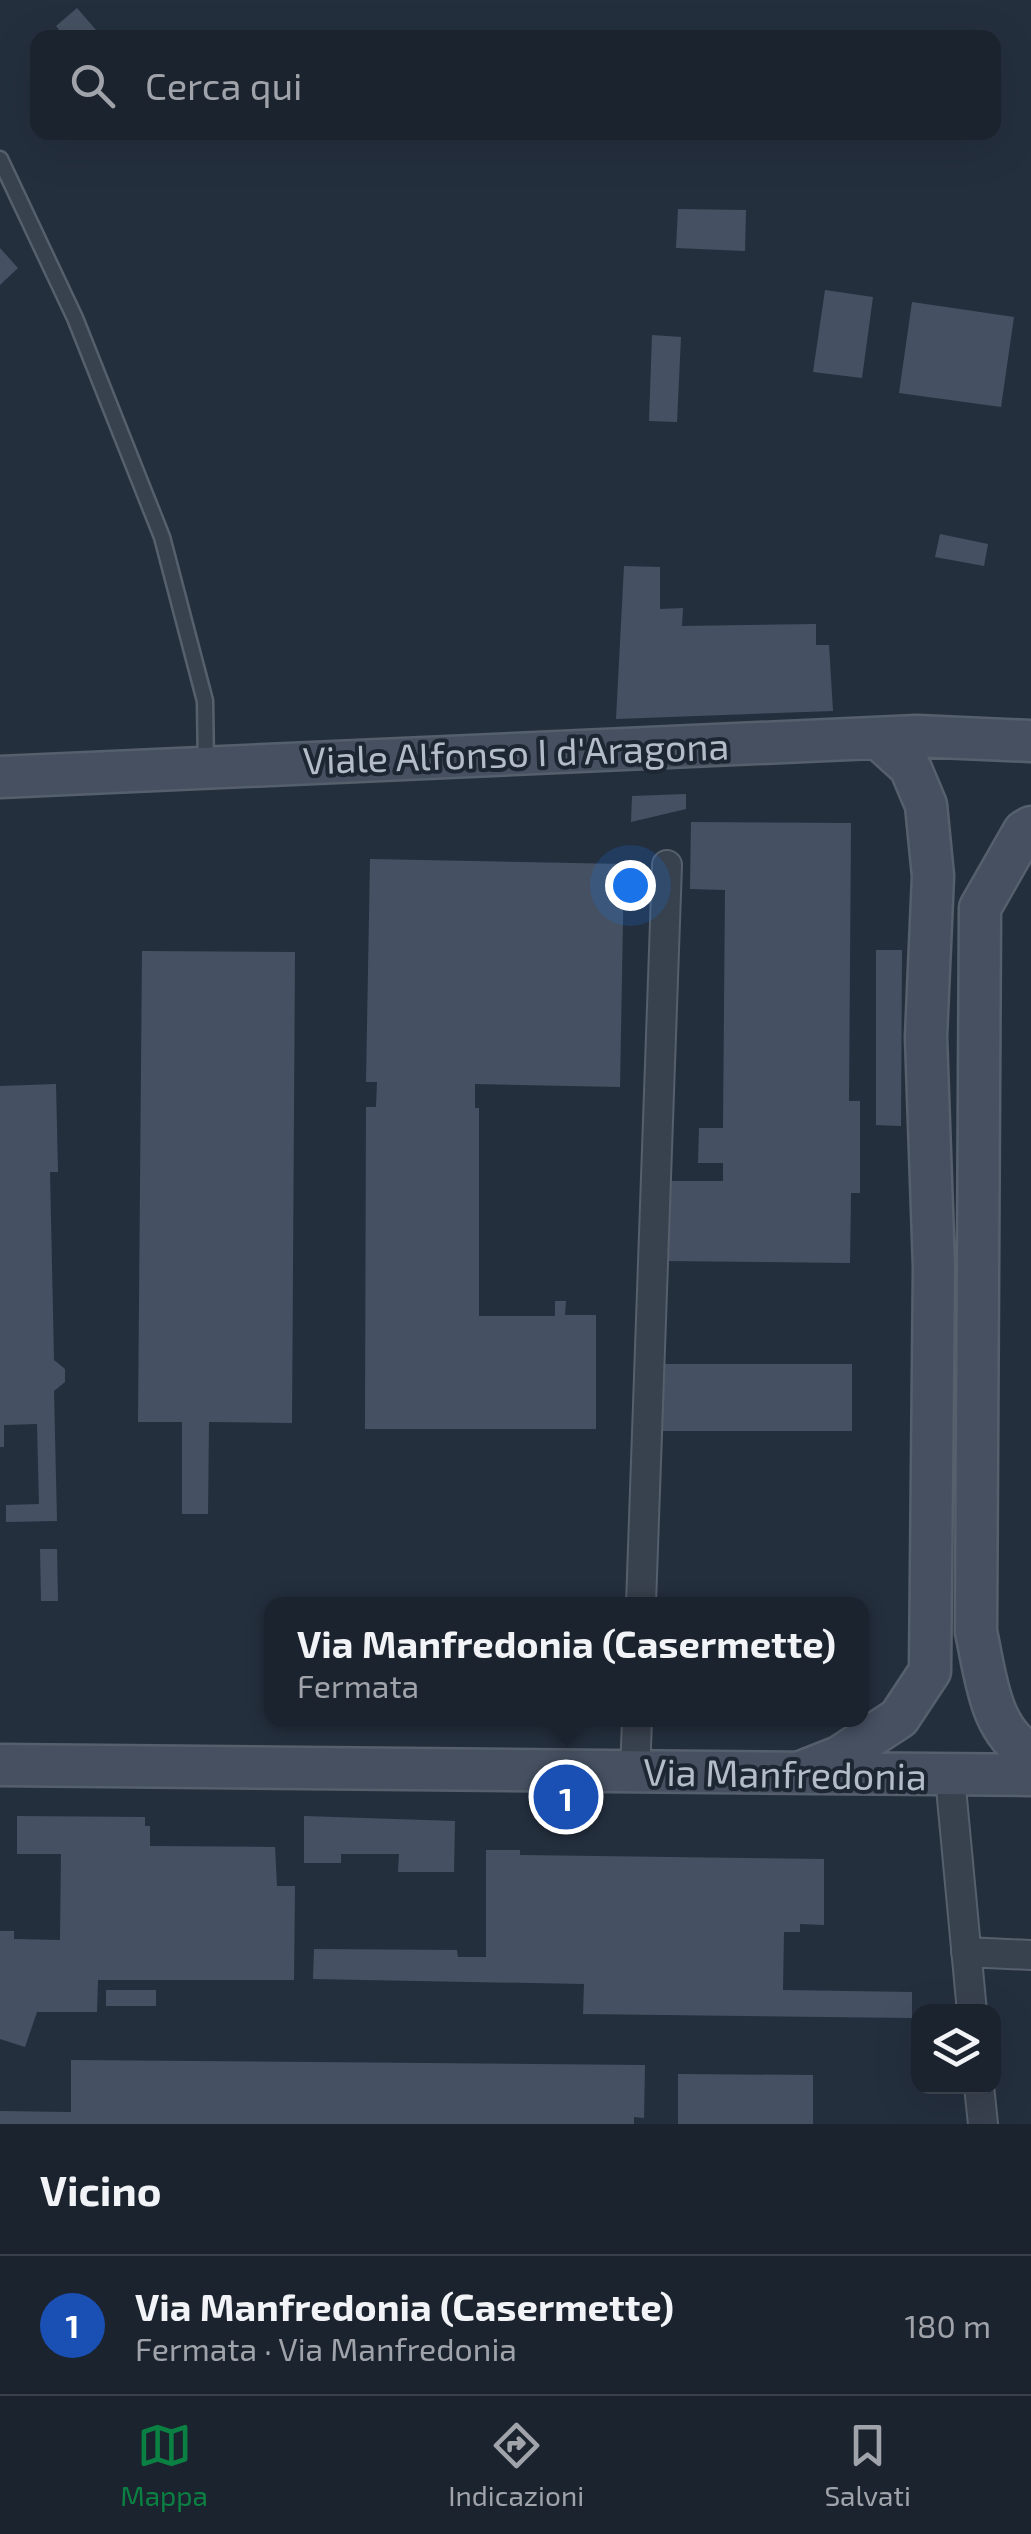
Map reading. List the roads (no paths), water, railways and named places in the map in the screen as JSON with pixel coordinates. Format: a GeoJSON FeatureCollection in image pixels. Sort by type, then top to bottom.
{"type":"FeatureCollection","features":[{"type":"Feature","properties":{"kind":"main road","name":"Viale Alfonso I d'Aragona"},"geometry":{"type":"LineString","coordinates":[[0,776],[917,736],[1031,742]]}},
{"type":"Feature","properties":{"kind":"main road"},"geometry":{"type":"LineString","coordinates":[[801,1772],[840,1756],[898,1718],[930,1671],[934,1268],[926,1037],[934,876],[926,805],[910,768],[878,738]]}},
{"type":"Feature","properties":{"kind":"main road"},"geometry":{"type":"LineString","coordinates":[[1031,826],[980,908],[976,1632],[996,1717],[1015,1745],[1031,1754]]}},
{"type":"Feature","properties":{"kind":"main road","name":"Via Manfredonia"},"geometry":{"type":"LineString","coordinates":[[0,1764],[1031,1776]]}},
{"type":"Feature","properties":{"kind":"street"},"geometry":{"type":"LineString","coordinates":[[641,1597],[668,865]]}},
{"type":"Feature","properties":{"kind":"street"},"geometry":{"type":"LineString","coordinates":[[635,1773],[637,1727]]}},
{"type":"Feature","properties":{"kind":"street"},"geometry":{"type":"LineString","coordinates":[[950,1777],[971,2004]]}},
{"type":"Feature","properties":{"kind":"street"},"geometry":{"type":"LineString","coordinates":[[966,1952],[1031,1954]]}},
{"type":"Feature","properties":{"kind":"street"},"geometry":{"type":"LineString","coordinates":[[980,2094],[982,2124]]}},
{"type":"Feature","properties":{"kind":"lane"},"geometry":{"type":"LineString","coordinates":[[0,159],[75,318],[162,537],[205,701],[206,768]]}},
{"type":"Feature","properties":{"kind":"place","name":"Via Manfredonia (Casermette)"},"geometry":{"type":"Point","coordinates":[566,1797]}}]}
